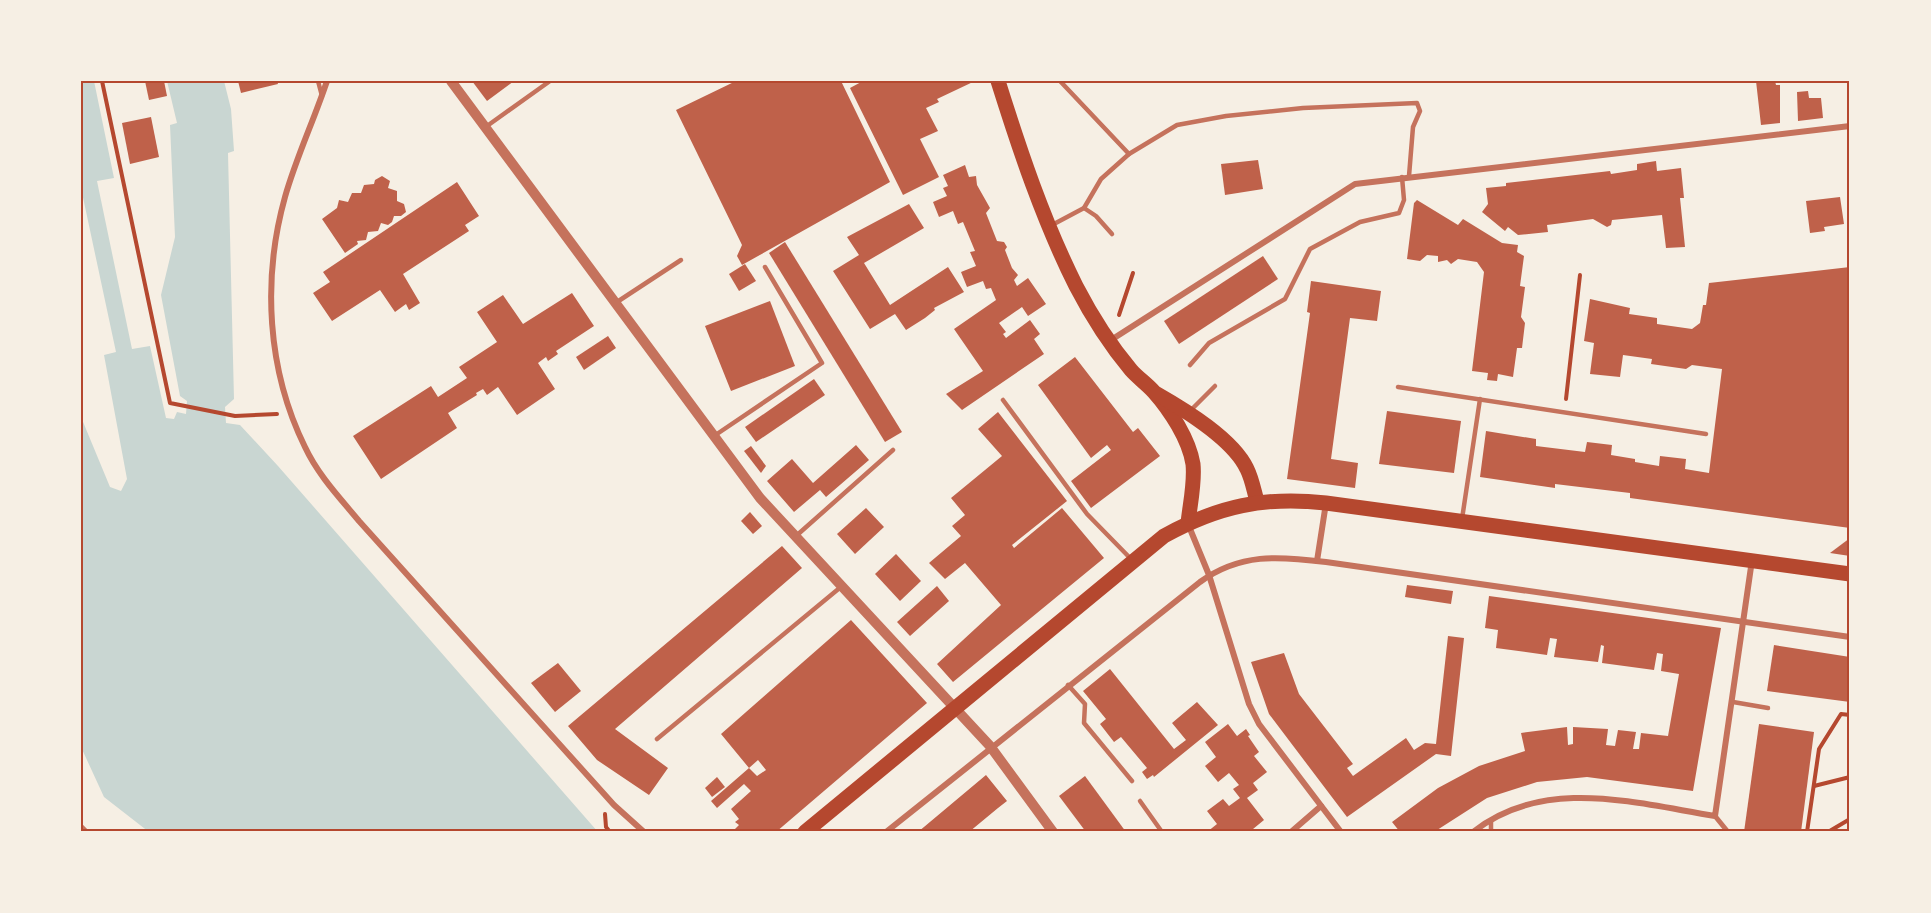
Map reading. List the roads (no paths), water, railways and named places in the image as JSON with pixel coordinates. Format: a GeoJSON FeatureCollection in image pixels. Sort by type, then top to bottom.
{"type":"FeatureCollection","features":[{"type":"Feature","properties":{"kind":"main road"},"geometry":{"type":"LineString","coordinates":[[998,81],[1024,164],[1048,227],[1077,288],[1110,341],[1132,370],[1155,392],[1178,428],[1192,462],[1193,483],[1188,523]]}},
{"type":"Feature","properties":{"kind":"main road"},"geometry":{"type":"LineString","coordinates":[[1155,392],[1190,412],[1236,453],[1247,468],[1257,501]]}},
{"type":"Feature","properties":{"kind":"main road"},"geometry":{"type":"LineString","coordinates":[[805,832],[817,826],[955,706],[1164,536],[1188,523],[1257,501],[1300,500],[1326,503],[1850,574]]}},
{"type":"Feature","properties":{"kind":"street"},"geometry":{"type":"LineString","coordinates":[[327,81],[286,196],[274,240],[271,281],[272,324],[290,413],[306,449],[324,478],[359,521],[607,797],[644,832]]}},
{"type":"Feature","properties":{"kind":"street"},"geometry":{"type":"LineString","coordinates":[[451,81],[487,126],[760,498],[955,706],[990,746],[1053,832]]}},
{"type":"Feature","properties":{"kind":"street"},"geometry":{"type":"LineString","coordinates":[[1110,341],[1355,184],[1406,176],[1850,126]]}},
{"type":"Feature","properties":{"kind":"street"},"geometry":{"type":"LineString","coordinates":[[1317,561],[1326,503]]}},
{"type":"Feature","properties":{"kind":"street"},"geometry":{"type":"LineString","coordinates":[[1188,523],[1209,575],[1254,714],[1341,832]]}},
{"type":"Feature","properties":{"kind":"street"},"geometry":{"type":"LineString","coordinates":[[886,832],[990,746],[1209,575],[1224,566],[1262,558],[1317,561],[1850,637]]}},
{"type":"Feature","properties":{"kind":"street"},"geometry":{"type":"LineString","coordinates":[[1715,816],[1752,560]]}},
{"type":"Feature","properties":{"kind":"street"},"geometry":{"type":"LineString","coordinates":[[1473,832],[1491,820],[1539,800],[1587,796],[1715,816],[1728,832]]}},
{"type":"Feature","properties":{"kind":"street"},"geometry":{"type":"LineString","coordinates":[[1291,832],[1321,806]]}},
{"type":"Feature","properties":{"kind":"street"},"geometry":{"type":"LineString","coordinates":[[81,827],[86,832]]}},
{"type":"Feature","properties":{"kind":"lane"},"geometry":{"type":"LineString","coordinates":[[318,81],[322,96]]}},
{"type":"Feature","properties":{"kind":"lane"},"geometry":{"type":"LineString","coordinates":[[487,126],[550,81]]}},
{"type":"Feature","properties":{"kind":"lane"},"geometry":{"type":"LineString","coordinates":[[1060,81],[1129,154]]}},
{"type":"Feature","properties":{"kind":"lane"},"geometry":{"type":"LineString","coordinates":[[1048,227],[1084,208],[1101,179],[1129,154],[1177,125],[1226,116],[1303,108],[1416,103],[1420,111],[1413,127],[1404,200],[1399,213],[1360,222],[1310,249],[1285,299],[1209,343],[1190,364]]}},
{"type":"Feature","properties":{"kind":"lane"},"geometry":{"type":"LineString","coordinates":[[1084,208],[1096,216],[1112,234]]}},
{"type":"Feature","properties":{"kind":"lane"},"geometry":{"type":"LineString","coordinates":[[615,303],[681,260]]}},
{"type":"Feature","properties":{"kind":"lane"},"geometry":{"type":"LineString","coordinates":[[714,436],[822,363],[765,267]]}},
{"type":"Feature","properties":{"kind":"lane"},"geometry":{"type":"LineString","coordinates":[[1178,428],[1215,386]]}},
{"type":"Feature","properties":{"kind":"lane"},"geometry":{"type":"LineString","coordinates":[[1398,387],[1706,434]]}},
{"type":"Feature","properties":{"kind":"lane"},"geometry":{"type":"LineString","coordinates":[[1461,522],[1480,399]]}},
{"type":"Feature","properties":{"kind":"lane"},"geometry":{"type":"LineString","coordinates":[[1003,400],[1087,514],[1133,561]]}},
{"type":"Feature","properties":{"kind":"lane"},"geometry":{"type":"LineString","coordinates":[[796,536],[893,450]]}},
{"type":"Feature","properties":{"kind":"lane"},"geometry":{"type":"LineString","coordinates":[[657,739],[842,586]]}},
{"type":"Feature","properties":{"kind":"lane"},"geometry":{"type":"LineString","coordinates":[[1068,685],[1085,704],[1084,723],[1132,781]]}},
{"type":"Feature","properties":{"kind":"lane"},"geometry":{"type":"LineString","coordinates":[[1733,702],[1768,708]]}},
{"type":"Feature","properties":{"kind":"lane"},"geometry":{"type":"LineString","coordinates":[[1140,801],[1162,832]]}},
{"type":"Feature","properties":{"kind":"lane"},"geometry":{"type":"LineString","coordinates":[[1491,820],[1491,832]]}}]}
